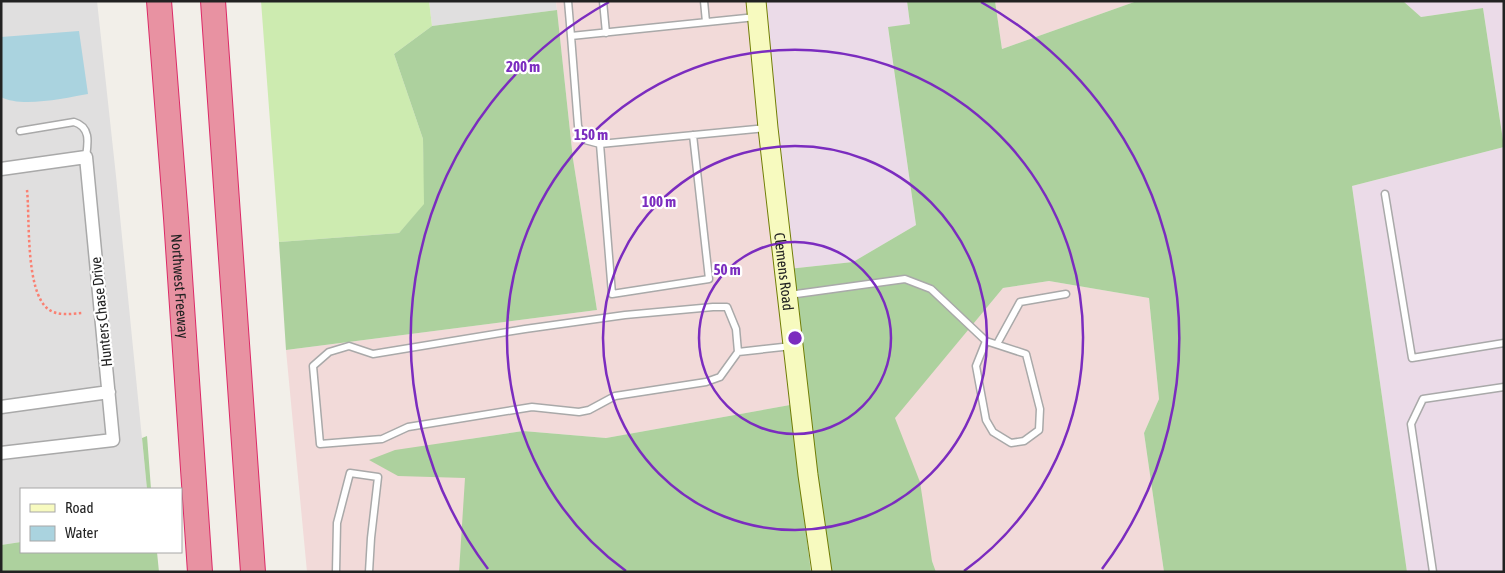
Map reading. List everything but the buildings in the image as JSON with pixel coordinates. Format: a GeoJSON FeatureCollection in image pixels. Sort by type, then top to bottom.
{"type":"FeatureCollection","features":[{"type":"Feature","properties":{"kind":"highway","name":"Northwest Freeway"},"geometry":{"type":"LineString","coordinates":[[158,1],[176,218],[200,572]]}},
{"type":"Feature","properties":{"kind":"highway"},"geometry":{"type":"LineString","coordinates":[[213,1],[254,572]]}},
{"type":"Feature","properties":{"kind":"street","name":"Clemens Road"},"geometry":{"type":"LineString","coordinates":[[757,9],[768,128],[793,346],[808,475],[822,572]]}},
{"type":"Feature","properties":{"kind":"street"},"geometry":{"type":"LineString","coordinates":[[1,169],[86,157]]}},
{"type":"Feature","properties":{"kind":"street","name":"Hunters Chase Drive"},"geometry":{"type":"LineString","coordinates":[[1,454],[113,440],[86,157]]}},
{"type":"Feature","properties":{"kind":"street"},"geometry":{"type":"LineString","coordinates":[[1,407],[108,392]]}},
{"type":"Feature","properties":{"kind":"lane"},"geometry":{"type":"LineString","coordinates":[[568,1],[578,126],[585,140],[600,144],[768,128]]}},
{"type":"Feature","properties":{"kind":"lane"},"geometry":{"type":"LineString","coordinates":[[603,1],[606,33]]}},
{"type":"Feature","properties":{"kind":"lane"},"geometry":{"type":"LineString","coordinates":[[704,1],[706,22]]}},
{"type":"Feature","properties":{"kind":"lane"},"geometry":{"type":"LineString","coordinates":[[571,36],[706,22],[757,9]]}},
{"type":"Feature","properties":{"kind":"lane"},"geometry":{"type":"LineString","coordinates":[[20,131],[74,122],[82,124],[86,129],[88,144],[86,157]]}},
{"type":"Feature","properties":{"kind":"lane"},"geometry":{"type":"LineString","coordinates":[[600,144],[612,294],[709,279],[693,135]]}},
{"type":"Feature","properties":{"kind":"lane"},"geometry":{"type":"LineString","coordinates":[[1385,194],[1412,358],[1504,343]]}},
{"type":"Feature","properties":{"kind":"lane"},"geometry":{"type":"LineString","coordinates":[[788,295],[905,279],[931,289],[986,341],[1026,354],[1040,409],[1039,430],[1024,440],[1011,443],[992,432],[986,420],[976,366],[986,341]]}},
{"type":"Feature","properties":{"kind":"lane"},"geometry":{"type":"LineString","coordinates":[[997,344],[1020,302],[1066,294]]}},
{"type":"Feature","properties":{"kind":"lane"},"geometry":{"type":"LineString","coordinates":[[738,352],[736,329],[726,307],[713,306],[625,315],[525,329],[373,354],[349,346],[329,352],[313,366],[320,444],[382,439],[408,427],[532,407],[579,412],[588,410],[615,396],[706,382],[720,377],[738,352],[793,346]]}},
{"type":"Feature","properties":{"kind":"lane"},"geometry":{"type":"LineString","coordinates":[[1433,572],[1411,424],[1423,399],[1504,387]]}},
{"type":"Feature","properties":{"kind":"lane"},"geometry":{"type":"LineString","coordinates":[[336,572],[337,523],[350,473],[378,478],[369,572]]}},
{"type":"Feature","properties":{"kind":"path"},"geometry":{"type":"LineString","coordinates":[[27,190],[32,271],[36,293],[48,309],[63,314],[82,313]]}},
{"type":"Feature","properties":{"kind":"shaded area"},"geometry":{"type":"Polygon","coordinates":[[[1,1],[97,1],[147,488],[20,488],[20,542],[1,545],[1,1]]]}},
{"type":"Feature","properties":{"kind":"shaded area"},"geometry":{"type":"Polygon","coordinates":[[[429,1],[556,1],[557,10],[432,26],[429,1]]]}},
{"type":"Feature","properties":{"kind":"shaded area"},"geometry":{"type":"Polygon","coordinates":[[[556,1],[748,1],[790,405],[606,438],[523,431],[469,439],[459,572],[307,572],[286,350],[597,310],[573,159],[556,1]]]}},
{"type":"Feature","properties":{"kind":"shaded area"},"geometry":{"type":"Polygon","coordinates":[[[760,1],[907,1],[910,24],[888,28],[916,225],[853,262],[788,269],[760,1]]]}},
{"type":"Feature","properties":{"kind":"shaded area"},"geometry":{"type":"Polygon","coordinates":[[[995,1],[1137,1],[1002,49],[995,1]]]}},
{"type":"Feature","properties":{"kind":"shaded area"},"geometry":{"type":"Polygon","coordinates":[[[1403,1],[1504,1],[1504,146],[1483,8],[1421,17],[1403,1]]]}},
{"type":"Feature","properties":{"kind":"shaded area"},"geometry":{"type":"Polygon","coordinates":[[[1504,147],[1504,572],[1407,572],[1352,186],[1504,147]]]}},
{"type":"Feature","properties":{"kind":"shaded area"},"geometry":{"type":"Polygon","coordinates":[[[1049,281],[1149,298],[1159,399],[1144,433],[1164,572],[936,572],[894,418],[1003,288],[1049,281]]]}},
{"type":"Feature","properties":{"kind":"green space"},"geometry":{"type":"Polygon","coordinates":[[[261,1],[429,1],[432,26],[394,54],[423,139],[425,204],[399,233],[279,242],[261,1]]]}},
{"type":"Feature","properties":{"kind":"green space"},"geometry":{"type":"Polygon","coordinates":[[[907,1],[995,1],[1002,49],[1137,1],[1403,1],[1421,17],[1483,8],[1504,147],[1352,186],[1407,572],[1164,572],[1144,433],[1159,399],[1149,298],[1049,281],[1003,288],[895,418],[920,482],[932,561],[936,572],[831,572],[788,269],[853,262],[916,225],[888,27],[910,24],[907,1]]]}},
{"type":"Feature","properties":{"kind":"green space"},"geometry":{"type":"Polygon","coordinates":[[[557,10],[573,159],[597,310],[286,350],[279,242],[399,233],[424,204],[423,139],[394,54],[432,26],[557,10]]]}},
{"type":"Feature","properties":{"kind":"green space"},"geometry":{"type":"Polygon","coordinates":[[[790,405],[811,572],[459,572],[465,478],[398,476],[369,460],[395,450],[523,431],[606,438],[790,405]]]}},
{"type":"Feature","properties":{"kind":"green space"},"geometry":{"type":"Polygon","coordinates":[[[147,436],[151,488],[147,488],[142,438],[147,436]]]}},
{"type":"Feature","properties":{"kind":"green space"},"geometry":{"type":"Polygon","coordinates":[[[20,542],[20,553],[157,553],[159,572],[1,572],[1,545],[20,542]]]}},
{"type":"Feature","properties":{"kind":"water"},"geometry":{"type":"Polygon","coordinates":[[[79,31],[88,94],[32,102],[20,102],[1,97],[1,37],[79,31]]]}}]}
